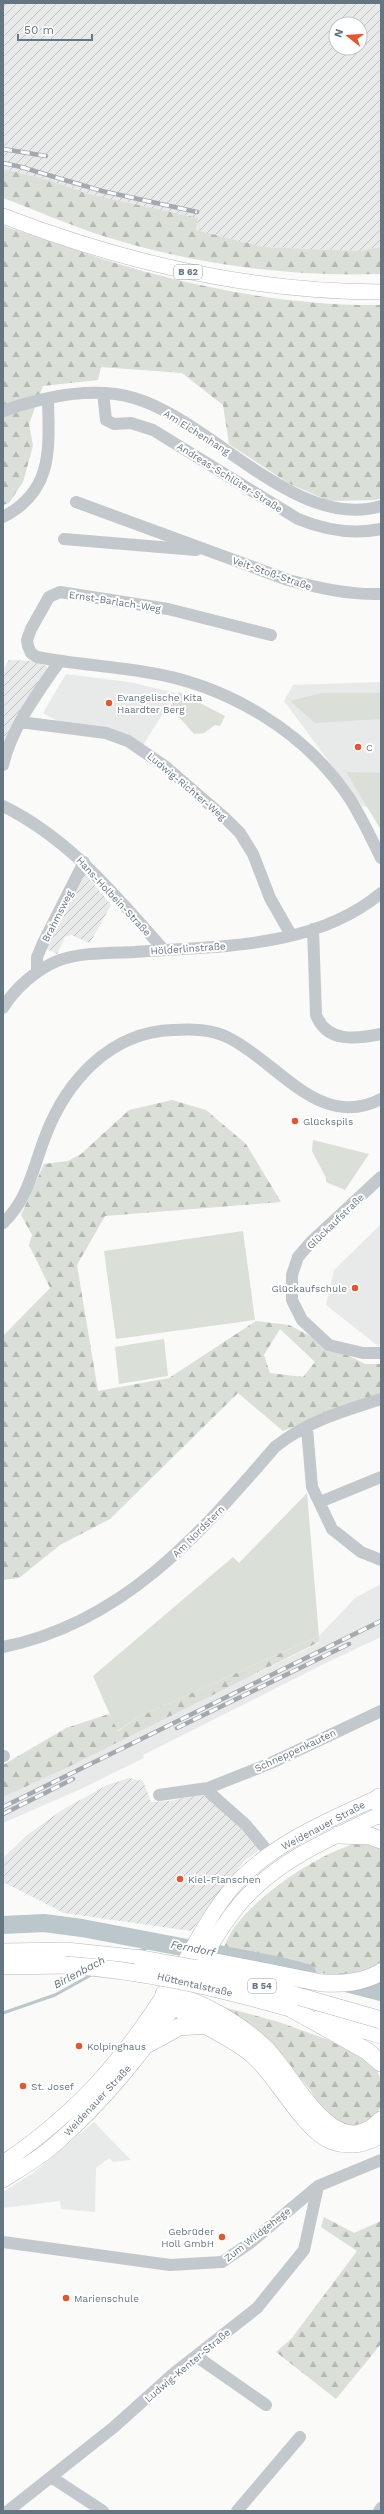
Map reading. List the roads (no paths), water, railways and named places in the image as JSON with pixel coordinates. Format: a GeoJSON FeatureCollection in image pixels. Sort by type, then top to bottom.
{"type":"FeatureCollection","features":[{"type":"Feature","properties":{"kind":"highway"},"geometry":{"type":"LineString","coordinates":[[338,1835],[370,1836],[381,1840]]}},
{"type":"Feature","properties":{"kind":"highway","name":"Hüttentalstraße"},"geometry":{"type":"LineString","coordinates":[[3,1952],[66,1952],[142,1959],[210,1971],[381,2020]]}},
{"type":"Feature","properties":{"kind":"highway"},"geometry":{"type":"LineString","coordinates":[[142,1959],[170,1955],[221,1962],[322,1983],[341,1984],[360,1981],[381,1972]]}},
{"type":"Feature","properties":{"kind":"highway","name":"Hüttentalstraße"},"geometry":{"type":"LineString","coordinates":[[3,1966],[65,1965],[130,1971],[207,1985],[381,2035]]}},
{"type":"Feature","properties":{"kind":"highway"},"geometry":{"type":"LineString","coordinates":[[173,1999],[208,2025],[235,2040],[255,2056],[275,2078],[307,2122],[332,2140],[346,2144],[362,2144],[381,2134]]}},
{"type":"Feature","properties":{"kind":"highway"},"geometry":{"type":"LineString","coordinates":[[173,1999],[224,2019],[265,2048],[284,2069],[312,2108],[324,2121],[337,2130],[348,2134],[360,2134],[371,2130],[381,2120]]}},
{"type":"Feature","properties":{"kind":"highway"},"geometry":{"type":"LineString","coordinates":[[290,2008],[367,2051],[381,2063]]}},
{"type":"Feature","properties":{"kind":"highway"},"geometry":{"type":"LineString","coordinates":[[146,2045],[180,2027],[208,2025]]}},
{"type":"Feature","properties":{"kind":"main road","name":"B 62"},"geometry":{"type":"LineString","coordinates":[[3,216],[101,250],[201,275],[299,289],[381,292]]}},
{"type":"Feature","properties":{"kind":"main road","name":"Weidenauer Straße"},"geometry":{"type":"LineString","coordinates":[[3,2180],[58,2142],[106,2092],[146,2045],[240,1880],[270,1854],[304,1833],[361,1803],[381,1806]]}},
{"type":"Feature","properties":{"kind":"main road","name":"Weidenauer Straße"},"geometry":{"type":"LineString","coordinates":[[209,1936],[262,1882],[294,1858],[338,1835],[381,1806]]}},
{"type":"Feature","properties":{"kind":"main road","name":"Weidenauer Straße"},"geometry":{"type":"LineString","coordinates":[[3,2163],[54,2126],[106,2075],[134,2041],[173,1999]]}},
{"type":"Feature","properties":{"kind":"street","name":"Am Eichenhang"},"geometry":{"type":"LineString","coordinates":[[3,411],[48,399],[103,393],[134,398],[153,405],[221,446],[283,488],[308,499],[341,508],[381,506]]}},
{"type":"Feature","properties":{"kind":"street","name":"Andreas-Schlüter-Straße"},"geometry":{"type":"LineString","coordinates":[[103,393],[106,420],[114,424],[131,424],[153,430],[298,519],[316,527],[341,532],[367,532],[381,529]]}},
{"type":"Feature","properties":{"kind":"street"},"geometry":{"type":"LineString","coordinates":[[3,517],[25,503],[37,488],[46,468],[49,449],[48,399]]}},
{"type":"Feature","properties":{"kind":"street","name":"Veit-Stoß-Straße"},"geometry":{"type":"LineString","coordinates":[[76,502],[211,551],[260,571],[324,590],[381,594]]}},
{"type":"Feature","properties":{"kind":"street","name":"Veit-Stoß-Straße"},"geometry":{"type":"LineString","coordinates":[[64,539],[211,551]]}},
{"type":"Feature","properties":{"kind":"street","name":"Ernst-Barlach-Weg"},"geometry":{"type":"LineString","coordinates":[[59,662],[37,657],[31,653],[27,640],[48,597],[60,592],[168,609],[270,635]]}},
{"type":"Feature","properties":{"kind":"street"},"geometry":{"type":"LineString","coordinates":[[3,765],[8,745],[20,722],[59,662],[146,672],[170,677],[195,684],[248,707],[297,740],[319,761],[350,799],[381,858]]}},
{"type":"Feature","properties":{"kind":"street","name":"Ludwig-Richter-Weg"},"geometry":{"type":"LineString","coordinates":[[20,722],[106,733],[128,741],[166,767],[225,818],[240,834],[253,854],[270,898],[291,936]]}},
{"type":"Feature","properties":{"kind":"street","name":"Hans-Holbein-Straße"},"geometry":{"type":"LineString","coordinates":[[4,808],[36,825],[84,862],[164,950]]}},
{"type":"Feature","properties":{"kind":"street","name":"Brahmsweg"},"geometry":{"type":"LineString","coordinates":[[37,972],[37,957],[84,862]]}},
{"type":"Feature","properties":{"kind":"street","name":"Hölderlinstraße"},"geometry":{"type":"LineString","coordinates":[[3,1008],[8,1000],[37,972],[58,961],[83,955],[261,942],[291,936],[344,917],[381,893]]}},
{"type":"Feature","properties":{"kind":"street"},"geometry":{"type":"LineString","coordinates":[[313,929],[316,1015],[320,1024],[327,1033],[340,1037],[381,1034]]}},
{"type":"Feature","properties":{"kind":"street"},"geometry":{"type":"LineString","coordinates":[[3,1223],[13,1214],[26,1191],[45,1138],[61,1102],[75,1082],[93,1063],[113,1048],[147,1032],[200,1030],[228,1037],[255,1053],[318,1102],[338,1108],[354,1108],[381,1099]]}},
{"type":"Feature","properties":{"kind":"street","name":"Glückaufstraße"},"geometry":{"type":"LineString","coordinates":[[381,1177],[311,1242],[298,1257],[292,1275],[292,1300],[302,1320],[329,1345],[363,1353],[381,1353]]}},
{"type":"Feature","properties":{"kind":"street","name":"Am Nordstern"},"geometry":{"type":"LineString","coordinates":[[3,1647],[51,1635],[102,1610],[154,1573],[205,1528],[275,1447],[288,1437],[323,1417],[381,1399]]}},
{"type":"Feature","properties":{"kind":"street"},"geometry":{"type":"LineString","coordinates":[[306,1428],[312,1487],[332,1529],[361,1552],[381,1560]]}},
{"type":"Feature","properties":{"kind":"street"},"geometry":{"type":"LineString","coordinates":[[320,1502],[381,1477]]}},
{"type":"Feature","properties":{"kind":"street","name":"Schneppenkauten"},"geometry":{"type":"LineString","coordinates":[[159,1795],[208,1788],[271,1763],[381,1711]]}},
{"type":"Feature","properties":{"kind":"street"},"geometry":{"type":"LineString","coordinates":[[208,1788],[210,1793],[246,1825],[270,1854]]}},
{"type":"Feature","properties":{"kind":"street","name":"Zum Wildgehege"},"geometry":{"type":"LineString","coordinates":[[3,2242],[170,2265],[222,2262],[250,2243],[318,2186],[381,2160]]}},
{"type":"Feature","properties":{"kind":"street","name":"Ludwig-Kenter-Straße"},"geometry":{"type":"LineString","coordinates":[[8,2511],[114,2427],[196,2356],[257,2308],[304,2250],[318,2186]]}},
{"type":"Feature","properties":{"kind":"street"},"geometry":{"type":"LineString","coordinates":[[196,2356],[266,2405]]}},
{"type":"Feature","properties":{"kind":"street"},"geometry":{"type":"LineString","coordinates":[[237,2511],[300,2437]]}},
{"type":"Feature","properties":{"kind":"street"},"geometry":{"type":"LineString","coordinates":[[51,2477],[103,2511]]}},
{"type":"Feature","properties":{"kind":"waterway","name":"Birlenbach"},"geometry":{"type":"LineString","coordinates":[[3,1925],[44,1923],[82,1928],[276,1965],[307,1973]]}},
{"type":"Feature","properties":{"kind":"waterway","name":"Birlenbach"},"geometry":{"type":"LineString","coordinates":[[137,1952],[162,1942]]}},
{"type":"Feature","properties":{"kind":"waterway","name":"Birlenbach"},"geometry":{"type":"LineString","coordinates":[[3,2013],[55,1995],[93,1974]]}},
{"type":"Feature","properties":{"kind":"waterway","name":"Ferndorf"},"geometry":{"type":"LineString","coordinates":[[342,1982],[381,1992]]}},
{"type":"Feature","properties":{"kind":"railway"},"geometry":{"type":"LineString","coordinates":[[3,149],[46,156]]}},
{"type":"Feature","properties":{"kind":"railway"},"geometry":{"type":"LineString","coordinates":[[3,163],[26,168]]}},
{"type":"Feature","properties":{"kind":"railway"},"geometry":{"type":"LineString","coordinates":[[21,167],[102,191],[197,212]]}},
{"type":"Feature","properties":{"kind":"railway"},"geometry":{"type":"LineString","coordinates":[[3,1807],[381,1621]]}},
{"type":"Feature","properties":{"kind":"railway"},"geometry":{"type":"LineString","coordinates":[[177,1728],[349,1644]]}},
{"type":"Feature","properties":{"kind":"railway"},"geometry":{"type":"LineString","coordinates":[[3,1814],[73,1779]]}},
{"type":"Feature","properties":{"kind":"place","name":"Evangelische Kita Haardter Berg"},"geometry":{"type":"Point","coordinates":[109,703]}},
{"type":"Feature","properties":{"kind":"place","name":"C"},"geometry":{"type":"Point","coordinates":[358,747]}},
{"type":"Feature","properties":{"kind":"place","name":"Glückspils"},"geometry":{"type":"Point","coordinates":[295,1121]}},
{"type":"Feature","properties":{"kind":"place","name":"Glückaufschule"},"geometry":{"type":"Point","coordinates":[355,1288]}},
{"type":"Feature","properties":{"kind":"place","name":"Kiel-Flanschen"},"geometry":{"type":"Point","coordinates":[180,1879]}},
{"type":"Feature","properties":{"kind":"place","name":"Kolpinghaus"},"geometry":{"type":"Point","coordinates":[79,2046]}},
{"type":"Feature","properties":{"kind":"place","name":"St. Josef"},"geometry":{"type":"Point","coordinates":[23,2086]}},
{"type":"Feature","properties":{"kind":"place","name":"Gebrüder Holl GmbH"},"geometry":{"type":"Point","coordinates":[222,2237]}},
{"type":"Feature","properties":{"kind":"place","name":"Marienschule"},"geometry":{"type":"Point","coordinates":[66,2298]}}]}
